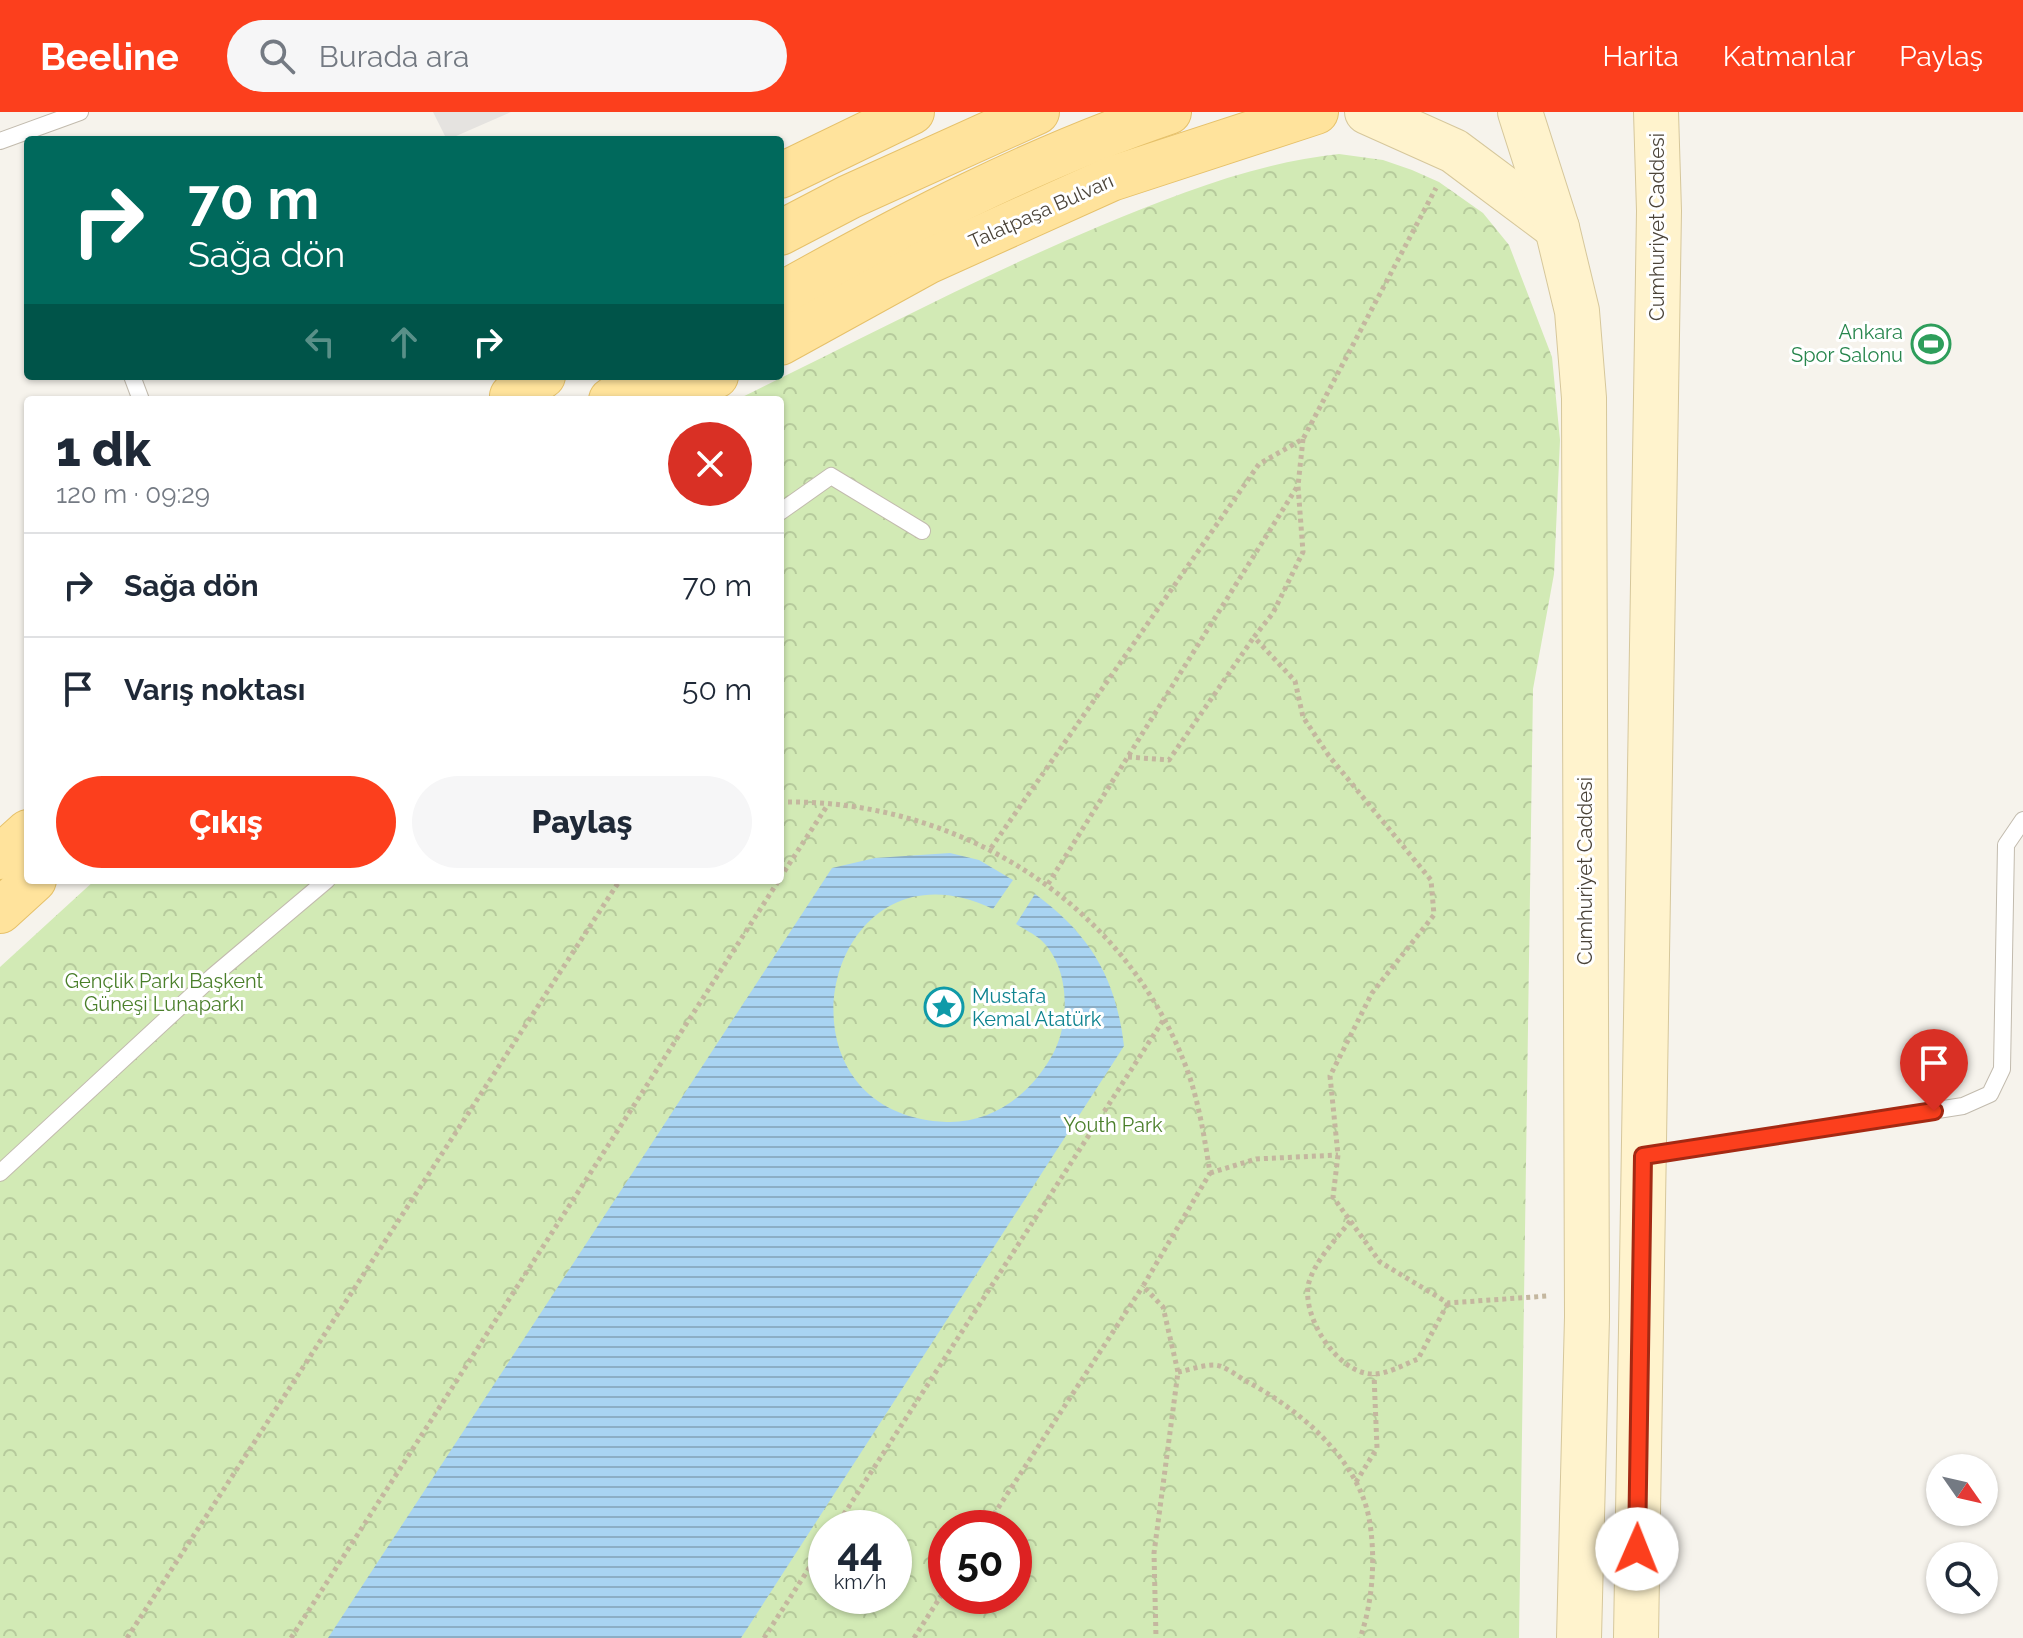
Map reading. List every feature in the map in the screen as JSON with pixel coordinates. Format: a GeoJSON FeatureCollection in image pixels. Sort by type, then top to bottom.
{"type":"FeatureCollection","features":[{"type":"Feature","properties":{"kind":"main road"},"geometry":{"type":"LineString","coordinates":[[784,174],[912,112]]}},
{"type":"Feature","properties":{"kind":"main road"},"geometry":{"type":"LineString","coordinates":[[784,231],[849,197],[1037,112]]}},
{"type":"Feature","properties":{"kind":"main road","name":"Talatpaşa Bulvarı"},"geometry":{"type":"LineString","coordinates":[[784,293],[876,241],[1090,139],[1169,112]]}},
{"type":"Feature","properties":{"kind":"main road","name":"Talatpaşa Bulvarı"},"geometry":{"type":"LineString","coordinates":[[784,341],[927,262],[1111,179],[1316,112]]}},
{"type":"Feature","properties":{"kind":"main road"},"geometry":{"type":"LineString","coordinates":[[1367,112],[1454,151],[1557,228]]}},
{"type":"Feature","properties":{"kind":"main road","name":"Cumhuriyet Caddesi"},"geometry":{"type":"LineString","coordinates":[[1520,112],[1557,228],[1577,311],[1584,398],[1587,1288],[1579,1638]]}},
{"type":"Feature","properties":{"kind":"main road","name":"Cumhuriyet Caddesi"},"geometry":{"type":"LineString","coordinates":[[1636,1638],[1659,211],[1656,112]]}},
{"type":"Feature","properties":{"kind":"main road"},"geometry":{"type":"LineString","coordinates":[[1659,211],[1687,112]]}},
{"type":"Feature","properties":{"kind":"main road"},"geometry":{"type":"LineString","coordinates":[[617,396],[642,380]]}},
{"type":"Feature","properties":{"kind":"main road"},"geometry":{"type":"LineString","coordinates":[[671,396],[707,380]]}},
{"type":"Feature","properties":{"kind":"main road"},"geometry":{"type":"LineString","coordinates":[[0,857],[24,836]]}},
{"type":"Feature","properties":{"kind":"main road"},"geometry":{"type":"LineString","coordinates":[[0,911],[30,884]]}},
{"type":"Feature","properties":{"kind":"main road"},"geometry":{"type":"LineString","coordinates":[[1587,1288],[1640,1255]]}},
{"type":"Feature","properties":{"kind":"main road"},"geometry":{"type":"LineString","coordinates":[[1587,1288],[1640,1313]]}},
{"type":"Feature","properties":{"kind":"lane"},"geometry":{"type":"LineString","coordinates":[[36,135],[80,112]]}},
{"type":"Feature","properties":{"kind":"lane"},"geometry":{"type":"LineString","coordinates":[[0,141],[24,137]]}},
{"type":"Feature","properties":{"kind":"lane"},"geometry":{"type":"LineString","coordinates":[[784,509],[831,476],[922,531]]}},
{"type":"Feature","properties":{"kind":"lane"},"geometry":{"type":"LineString","coordinates":[[1643,1156],[1963,1106],[1990,1094],[2002,1069],[2006,845],[2023,820]]}},
{"type":"Feature","properties":{"kind":"lane"},"geometry":{"type":"LineString","coordinates":[[0,1173],[212,977],[322,884]]}},
{"type":"Feature","properties":{"kind":"path"},"geometry":{"type":"LineString","coordinates":[[1128,757],[1169,760],[1273,613],[1303,552],[1298,486],[1303,439],[1454,151]]}},
{"type":"Feature","properties":{"kind":"path"},"geometry":{"type":"LineString","coordinates":[[991,848],[1259,464],[1303,439]]}},
{"type":"Feature","properties":{"kind":"path"},"geometry":{"type":"LineString","coordinates":[[1048,884],[1298,486]]}},
{"type":"Feature","properties":{"kind":"path"},"geometry":{"type":"LineString","coordinates":[[1254,637],[1295,681],[1303,717],[1329,756],[1431,880],[1434,915],[1372,993],[1330,1076],[1338,1155],[1333,1197],[1380,1262],[1448,1303],[1587,1288]]}},
{"type":"Feature","properties":{"kind":"path"},"geometry":{"type":"LineString","coordinates":[[784,802],[918,820],[991,848],[1048,884],[1119,951],[1164,1019],[1190,1078],[1210,1173]]}},
{"type":"Feature","properties":{"kind":"path"},"geometry":{"type":"LineString","coordinates":[[784,871],[827,806]]}},
{"type":"Feature","properties":{"kind":"path"},"geometry":{"type":"LineString","coordinates":[[127,1638],[617,884]]}},
{"type":"Feature","properties":{"kind":"path"},"geometry":{"type":"LineString","coordinates":[[291,1638],[776,884]]}},
{"type":"Feature","properties":{"kind":"path"},"geometry":{"type":"LineString","coordinates":[[847,1510],[1164,1019]]}},
{"type":"Feature","properties":{"kind":"path"},"geometry":{"type":"LineString","coordinates":[[997,1510],[1143,1286],[1210,1173],[1256,1159],[1338,1155]]}},
{"type":"Feature","properties":{"kind":"path"},"geometry":{"type":"LineString","coordinates":[[1350,1221],[1317,1264],[1308,1285],[1320,1335],[1351,1371],[1374,1375],[1418,1359],[1448,1303]]}},
{"type":"Feature","properties":{"kind":"path"},"geometry":{"type":"LineString","coordinates":[[1143,1286],[1163,1307],[1178,1372],[1154,1553],[1156,1638]]}},
{"type":"Feature","properties":{"kind":"path"},"geometry":{"type":"LineString","coordinates":[[1178,1372],[1216,1365],[1265,1391],[1312,1423],[1356,1482],[1369,1516],[1371,1550],[1370,1611],[1360,1638]]}},
{"type":"Feature","properties":{"kind":"path"},"geometry":{"type":"LineString","coordinates":[[1356,1482],[1377,1448],[1374,1375]]}},
{"type":"Feature","properties":{"kind":"path"},"geometry":{"type":"LineString","coordinates":[[764,1638],[808,1570]]}},
{"type":"Feature","properties":{"kind":"path"},"geometry":{"type":"LineString","coordinates":[[914,1638],[929,1614]]}},
{"type":"Feature","properties":{"kind":"green space","name":"Youth Park"},"geometry":{"type":"Polygon","coordinates":[[[1339,154],[1383,160],[1439,182],[1483,213],[1509,245],[1552,357],[1560,440],[1554,574],[1533,689],[1519,1638],[0,1638],[0,967],[91,884],[784,884],[784,396],[744,396],[776,380],[784,380],[784,376],[1054,246],[1158,203],[1247,172],[1339,154]]]}},
{"type":"Feature","properties":{"kind":"shaded area"},"geometry":{"type":"Polygon","coordinates":[[[433,112],[511,112],[456,136],[445,136],[433,112]]]}},
{"type":"Feature","properties":{"kind":"water"},"geometry":{"type":"Polygon","coordinates":[[[950,853],[979,860],[1013,880],[993,909],[935,895],[888,907],[855,939],[836,982],[835,1030],[852,1074],[889,1108],[947,1122],[979,1118],[1020,1095],[1050,1059],[1062,1030],[1063,981],[1051,952],[1038,938],[1016,924],[1035,894],[1071,925],[1097,960],[1114,999],[1124,1046],[824,1510],[808,1510],[808,1534],[741,1638],[328,1638],[832,868],[875,858],[950,853]]]}},
{"type":"Feature","properties":{"kind":"place","name":"Ankara Spor Salonu"},"geometry":{"type":"Point","coordinates":[1931,344]}},
{"type":"Feature","properties":{"kind":"place","name":"Mustafa Kemal Atatürk"},"geometry":{"type":"Point","coordinates":[944,1007]}},
{"type":"Feature","properties":{"kind":"route"},"geometry":{"type":"LineString","coordinates":[[1637,1549],[1643,1156],[1934,1111]]}},
{"type":"Feature","properties":{"kind":"park label","name":"Gençlik Parkı Başkent Güneşi Lunaparkı"},"geometry":{"type":"Point","coordinates":[164,992]}}]}
